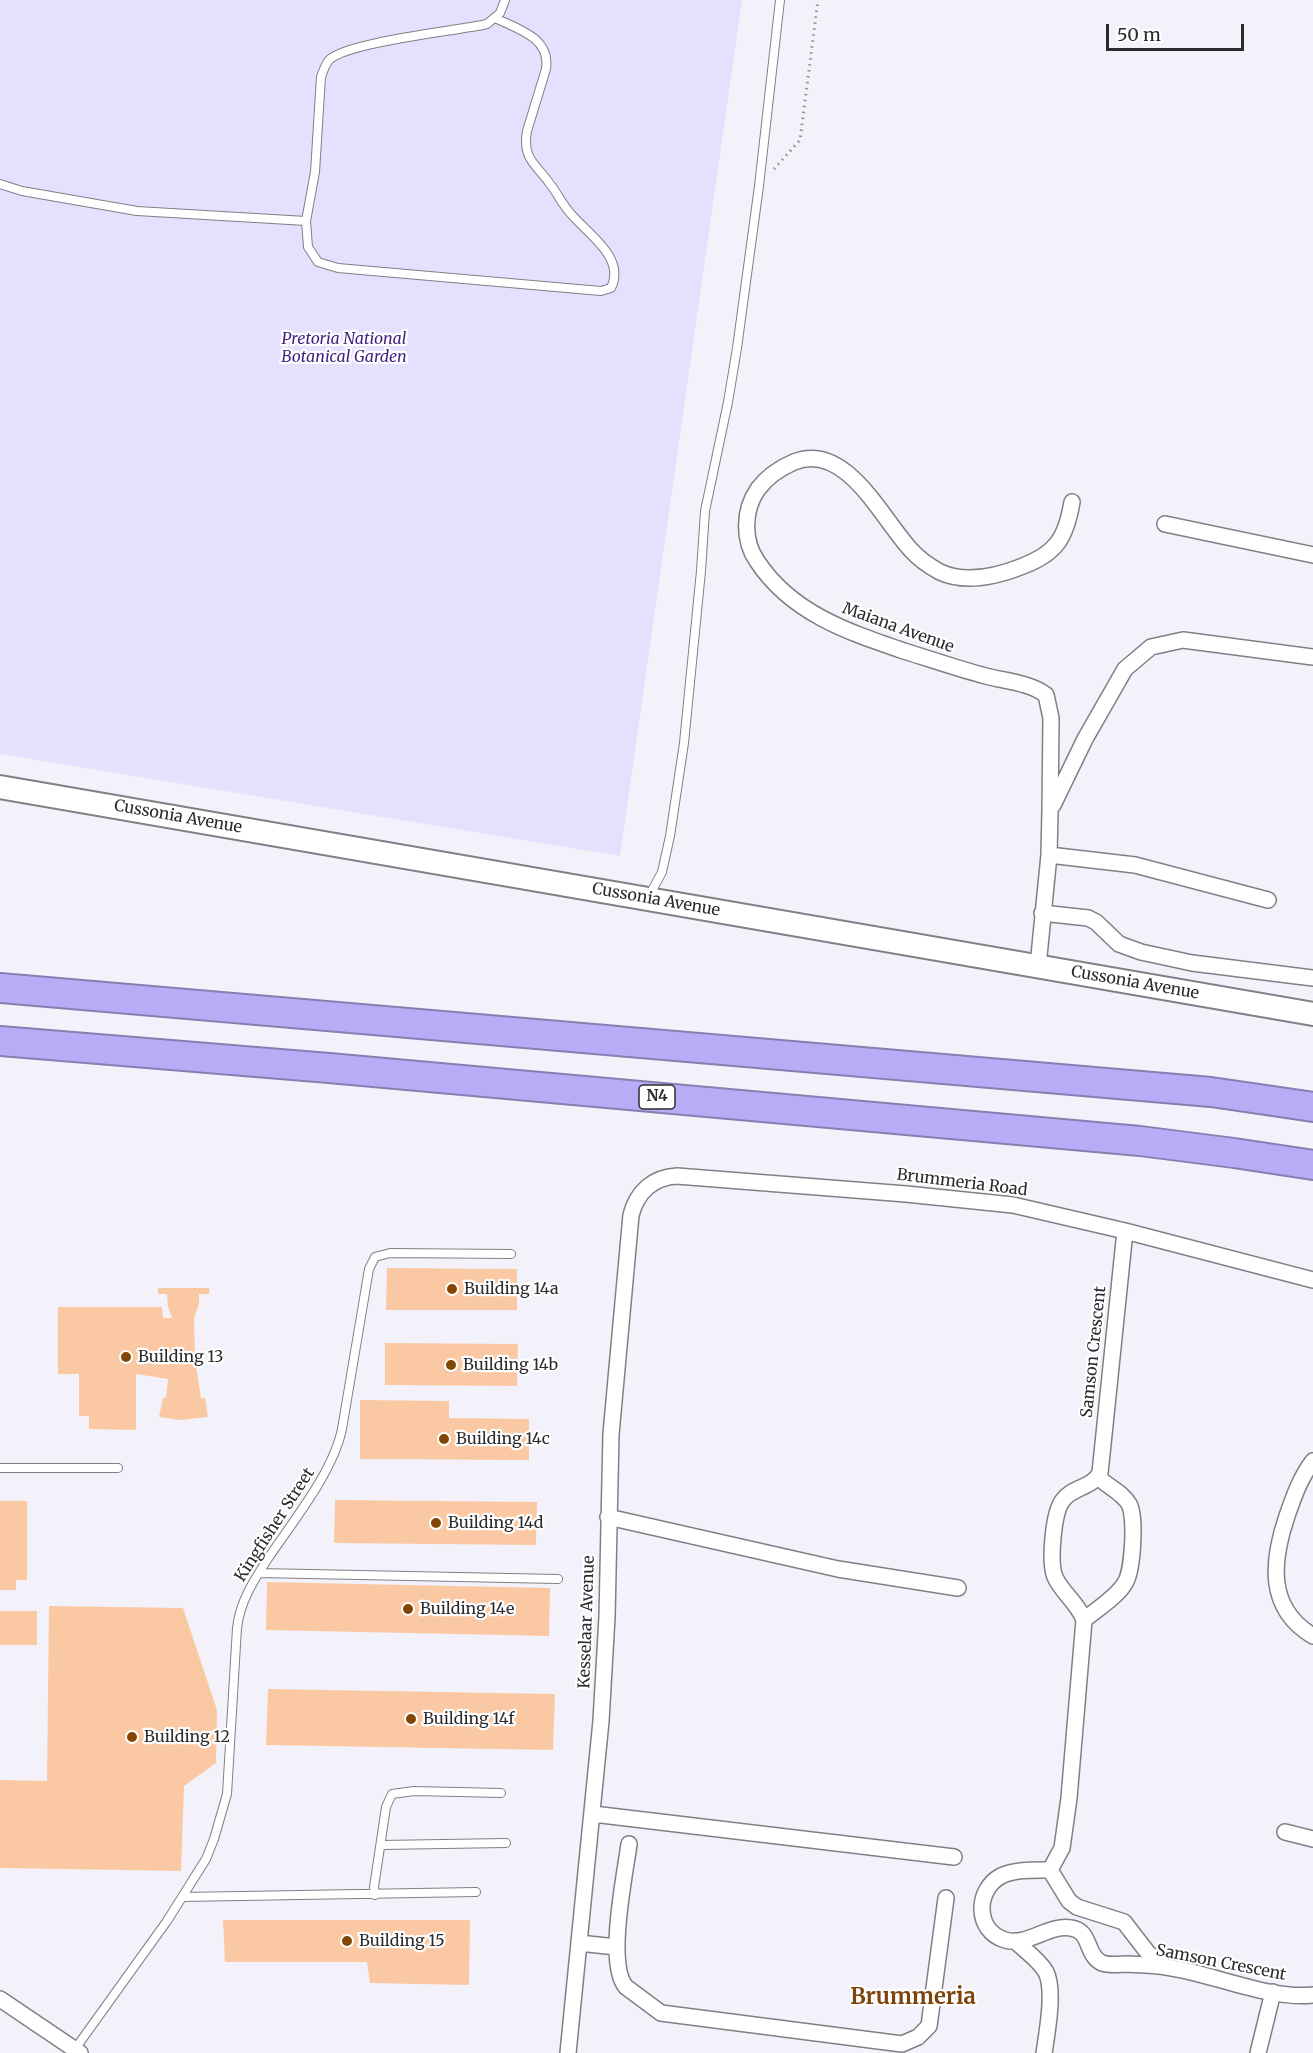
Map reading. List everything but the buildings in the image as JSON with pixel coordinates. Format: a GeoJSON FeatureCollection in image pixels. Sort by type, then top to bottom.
{"type":"FeatureCollection","features":[{"type":"Feature","properties":{"kind":"highway"},"geometry":{"type":"LineString","coordinates":[[0,988],[1211,1092],[1313,1107]]}},
{"type":"Feature","properties":{"kind":"highway","name":"N4"},"geometry":{"type":"LineString","coordinates":[[0,1041],[329,1068],[1128,1140],[1234,1152],[1313,1165]]}},
{"type":"Feature","properties":{"kind":"main road","name":"Cussonia Avenue"},"geometry":{"type":"LineString","coordinates":[[0,787],[1313,1014]]}},
{"type":"Feature","properties":{"kind":"street","name":"Maiana Avenue"},"geometry":{"type":"LineString","coordinates":[[1038,966],[1049,855],[1051,718],[1046,696],[1031,688],[963,670],[872,640],[814,615],[792,601],[766,576],[750,549],[747,520],[755,494],[774,473],[801,459],[812,457],[825,459],[840,468],[867,494],[918,557],[942,573],[972,579],[999,574],[1046,555],[1063,536],[1072,502]]}},
{"type":"Feature","properties":{"kind":"street"},"geometry":{"type":"LineString","coordinates":[[1165,524],[1313,555]]}},
{"type":"Feature","properties":{"kind":"street"},"geometry":{"type":"LineString","coordinates":[[1050,811],[1085,739],[1125,669],[1151,647],[1183,640],[1313,657]]}},
{"type":"Feature","properties":{"kind":"street"},"geometry":{"type":"LineString","coordinates":[[1049,855],[1135,865],[1268,900]]}},
{"type":"Feature","properties":{"kind":"street"},"geometry":{"type":"LineString","coordinates":[[1042,913],[1088,918],[1096,922],[1119,944],[1141,952],[1192,963],[1313,978]]}},
{"type":"Feature","properties":{"kind":"street","name":"Brummeria Road"},"geometry":{"type":"LineString","coordinates":[[641,1193],[653,1183],[669,1177],[1001,1203],[1125,1231],[1313,1280]]}},
{"type":"Feature","properties":{"kind":"street","name":"Kesselaar Avenue"},"geometry":{"type":"LineString","coordinates":[[568,2053],[593,1814],[604,1673],[611,1434],[630,1221],[633,1207],[641,1193]]}},
{"type":"Feature","properties":{"kind":"street","name":"Samson Crescent"},"geometry":{"type":"LineString","coordinates":[[1098,1477],[1125,1231]]}},
{"type":"Feature","properties":{"kind":"street"},"geometry":{"type":"LineString","coordinates":[[1313,1461],[1298,1485],[1275,1559],[1281,1602],[1299,1625],[1313,1636]]}},
{"type":"Feature","properties":{"kind":"street"},"geometry":{"type":"LineString","coordinates":[[1050,1870],[1062,1848],[1069,1798],[1083,1620],[1080,1611],[1055,1577],[1052,1565],[1054,1536],[1062,1500],[1098,1477],[1126,1499],[1131,1508],[1132,1536],[1129,1570],[1127,1580],[1118,1591],[1083,1620]]}},
{"type":"Feature","properties":{"kind":"street"},"geometry":{"type":"LineString","coordinates":[[608,1517],[838,1569],[958,1588]]}},
{"type":"Feature","properties":{"kind":"street"},"geometry":{"type":"LineString","coordinates":[[593,1814],[954,1857]]}},
{"type":"Feature","properties":{"kind":"street"},"geometry":{"type":"LineString","coordinates":[[1285,1832],[1313,1839]]}},
{"type":"Feature","properties":{"kind":"street"},"geometry":{"type":"LineString","coordinates":[[629,1844],[616,1947],[618,1970],[622,1982],[661,2013],[902,2044],[918,2037],[929,2026],[946,1898]]}},
{"type":"Feature","properties":{"kind":"street"},"geometry":{"type":"LineString","coordinates":[[1050,1870],[1069,1901],[1077,1907],[1124,1922],[1148,1953],[1165,1967]]}},
{"type":"Feature","properties":{"kind":"street"},"geometry":{"type":"LineString","coordinates":[[1050,1870],[1012,1872],[996,1880],[982,1901],[981,1912],[986,1927],[993,1934],[1016,1942],[1047,1930],[1062,1928],[1076,1929],[1087,1938],[1091,1923],[1108,1917]]}},
{"type":"Feature","properties":{"kind":"street","name":"Samson Crescent"},"geometry":{"type":"LineString","coordinates":[[1087,1938],[1091,1952],[1101,1962],[1116,1965],[1165,1967],[1273,1992],[1301,1996],[1313,1995]]}},
{"type":"Feature","properties":{"kind":"street"},"geometry":{"type":"LineString","coordinates":[[1016,1942],[1039,1963],[1048,1978],[1050,1993],[1044,2053]]}},
{"type":"Feature","properties":{"kind":"street"},"geometry":{"type":"LineString","coordinates":[[579,1943],[616,1947]]}},
{"type":"Feature","properties":{"kind":"street"},"geometry":{"type":"LineString","coordinates":[[1258,2053],[1273,1992]]}},
{"type":"Feature","properties":{"kind":"street"},"geometry":{"type":"LineString","coordinates":[[0,1999],[77,2051]]}},
{"type":"Feature","properties":{"kind":"lane"},"geometry":{"type":"LineString","coordinates":[[495,18],[536,39],[545,50],[546,69],[527,131],[526,153],[572,215],[606,251],[614,274],[611,288],[601,291],[338,268],[318,262],[313,258],[308,247],[306,221],[315,172],[321,77],[324,67],[330,59],[339,54],[362,46],[487,24],[500,13],[505,0]]}},
{"type":"Feature","properties":{"kind":"lane"},"geometry":{"type":"LineString","coordinates":[[648,899],[662,872],[672,824],[685,731],[705,511],[728,402],[759,186],[780,0]]}},
{"type":"Feature","properties":{"kind":"lane"},"geometry":{"type":"LineString","coordinates":[[0,184],[22,191],[137,211],[306,221]]}},
{"type":"Feature","properties":{"kind":"lane","name":"Kingfisher Street"},"geometry":{"type":"LineString","coordinates":[[77,2051],[182,1897],[206,1859],[217,1832],[226,1794],[238,1620],[246,1596],[259,1573],[318,1484],[336,1450],[344,1417],[366,1280],[372,1261],[380,1254],[390,1253],[511,1254]]}},
{"type":"Feature","properties":{"kind":"lane"},"geometry":{"type":"LineString","coordinates":[[0,1468],[118,1467]]}},
{"type":"Feature","properties":{"kind":"lane"},"geometry":{"type":"LineString","coordinates":[[259,1573],[558,1579]]}},
{"type":"Feature","properties":{"kind":"lane"},"geometry":{"type":"LineString","coordinates":[[375,1895],[374,1887],[386,1807],[392,1794],[414,1791],[501,1793]]}},
{"type":"Feature","properties":{"kind":"lane"},"geometry":{"type":"LineString","coordinates":[[381,1845],[506,1843]]}},
{"type":"Feature","properties":{"kind":"lane"},"geometry":{"type":"LineString","coordinates":[[182,1897],[476,1892]]}},
{"type":"Feature","properties":{"kind":"path"},"geometry":{"type":"LineString","coordinates":[[759,186],[800,140],[818,0]]}},
{"type":"Feature","properties":{"kind":"green space","name":"Pretoria National Botanical Garden"},"geometry":{"type":"Polygon","coordinates":[[[0,0],[742,0],[620,856],[0,754],[0,0]]]}},
{"type":"Feature","properties":{"kind":"place","name":"Building 14a"},"geometry":{"type":"Point","coordinates":[452,1289]}},
{"type":"Feature","properties":{"kind":"place","name":"Building 13"},"geometry":{"type":"Point","coordinates":[126,1357]}},
{"type":"Feature","properties":{"kind":"place","name":"Building 14b"},"geometry":{"type":"Point","coordinates":[451,1365]}},
{"type":"Feature","properties":{"kind":"place","name":"Building 14c"},"geometry":{"type":"Point","coordinates":[444,1439]}},
{"type":"Feature","properties":{"kind":"place","name":"Building 14d"},"geometry":{"type":"Point","coordinates":[436,1523]}},
{"type":"Feature","properties":{"kind":"place","name":"Building 14e"},"geometry":{"type":"Point","coordinates":[408,1609]}},
{"type":"Feature","properties":{"kind":"place","name":"Building 14f"},"geometry":{"type":"Point","coordinates":[411,1719]}},
{"type":"Feature","properties":{"kind":"place","name":"Building 12"},"geometry":{"type":"Point","coordinates":[132,1737]}},
{"type":"Feature","properties":{"kind":"place","name":"Building 15"},"geometry":{"type":"Point","coordinates":[347,1941]}},
{"type":"Feature","properties":{"kind":"district","name":"Brummeria"},"geometry":{"type":"Point","coordinates":[913,1998]}}]}
